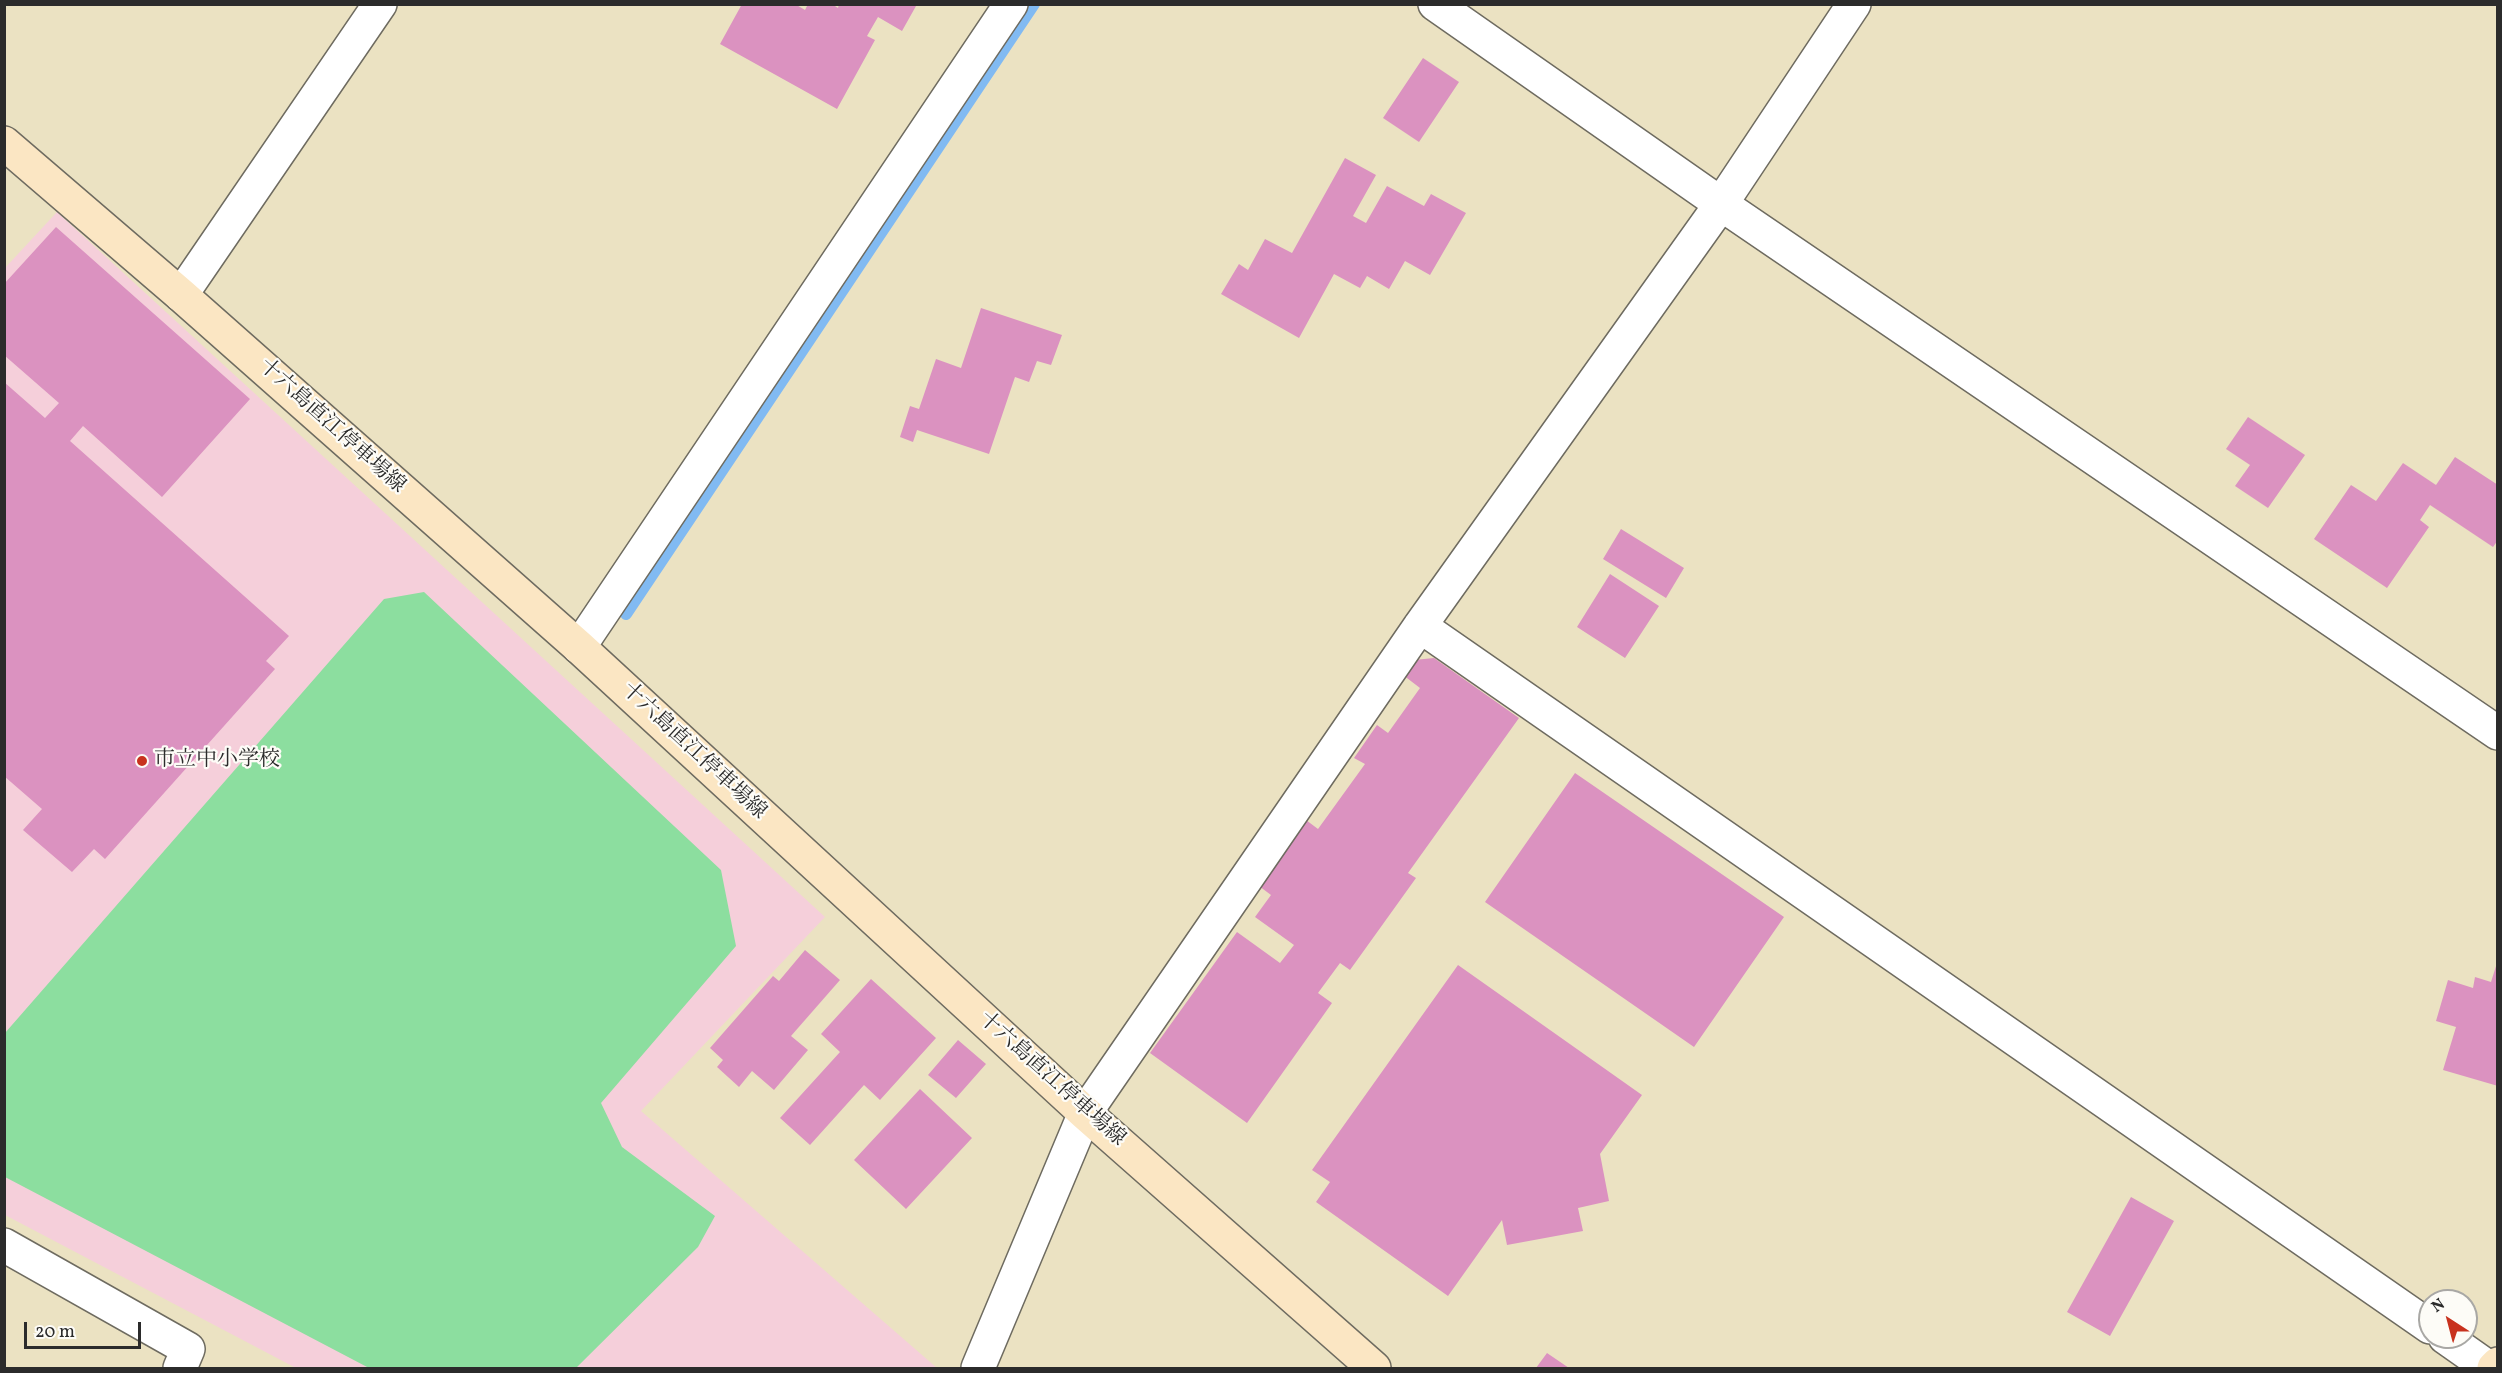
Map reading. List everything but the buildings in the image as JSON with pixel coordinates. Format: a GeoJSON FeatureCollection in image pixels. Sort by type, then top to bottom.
{"type":"FeatureCollection","features":[{"type":"Feature","properties":{"kind":"main road","name":"十六島直江停車場線"},"geometry":{"type":"LineString","coordinates":[[4,143],[181,295],[579,647],[1085,1113],[1374,1368]]}},
{"type":"Feature","properties":{"kind":"main road"},"geometry":{"type":"LineString","coordinates":[[2494,1368],[2498,1364]]}},
{"type":"Feature","properties":{"kind":"street"},"geometry":{"type":"LineString","coordinates":[[181,295],[380,4]]}},
{"type":"Feature","properties":{"kind":"street"},"geometry":{"type":"LineString","coordinates":[[579,647],[1011,4]]}},
{"type":"Feature","properties":{"kind":"street"},"geometry":{"type":"LineString","coordinates":[[1435,4],[1721,204],[2498,733]]}},
{"type":"Feature","properties":{"kind":"street"},"geometry":{"type":"LineString","coordinates":[[978,1368],[1085,1113],[1420,626],[1721,204],[1854,4]]}},
{"type":"Feature","properties":{"kind":"street"},"geometry":{"type":"LineString","coordinates":[[1420,626],[2418,1319]]}},
{"type":"Feature","properties":{"kind":"street"},"geometry":{"type":"LineString","coordinates":[[4,1245],[188,1349],[180,1368]]}},
{"type":"Feature","properties":{"kind":"street"},"geometry":{"type":"LineString","coordinates":[[2462,1349],[2489,1368]]}},
{"type":"Feature","properties":{"kind":"shaded area"},"geometry":{"type":"Polygon","coordinates":[[[57,212],[825,917],[641,1111],[937,1368],[296,1368],[5,1215],[4,269],[57,212]]]}},
{"type":"Feature","properties":{"kind":"green space"},"geometry":{"type":"Polygon","coordinates":[[[424,592],[721,870],[736,946],[601,1103],[622,1147],[715,1216],[698,1247],[576,1368],[369,1368],[5,1177],[5,1033],[384,599],[424,592]]]}},
{"type":"Feature","properties":{"kind":"waterway"},"geometry":{"type":"LineString","coordinates":[[626,614],[1034,4]]}},
{"type":"Feature","properties":{"kind":"place","name":"市立中小学校"},"geometry":{"type":"Point","coordinates":[142,761]}}]}
